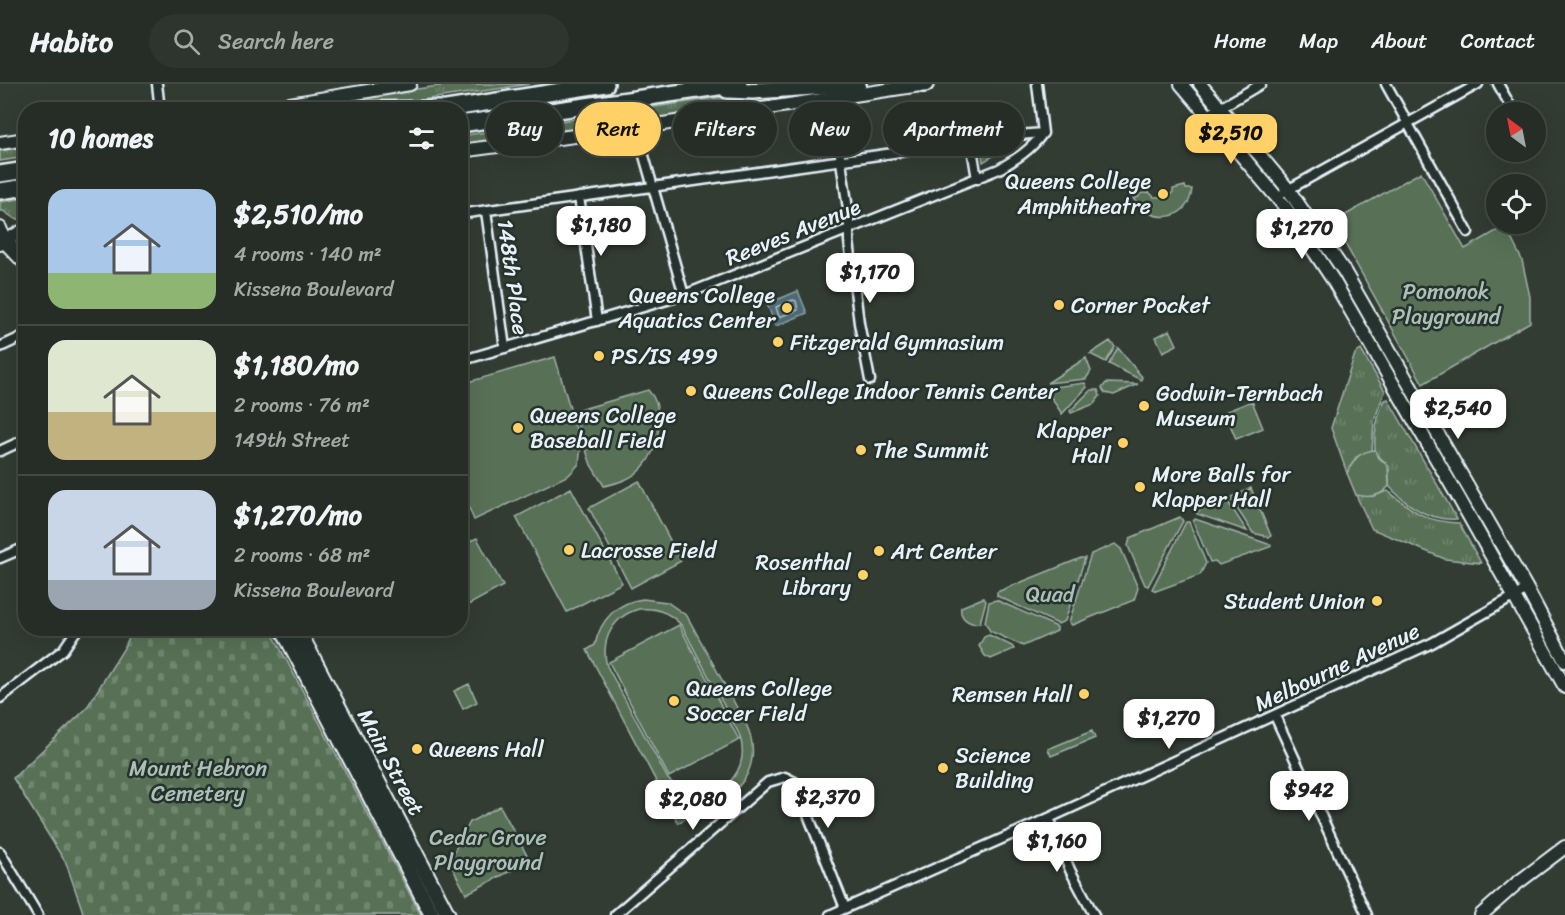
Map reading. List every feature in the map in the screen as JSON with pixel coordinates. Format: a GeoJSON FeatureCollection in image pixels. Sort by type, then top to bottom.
{"type":"FeatureCollection","features":[{"type":"Feature","properties":{"kind":"highway"},"geometry":{"type":"LineString","coordinates":[[468,105],[606,84]]}},
{"type":"Feature","properties":{"kind":"highway"},"geometry":{"type":"LineString","coordinates":[[468,123],[739,84]]}},
{"type":"Feature","properties":{"kind":"highway"},"geometry":{"type":"LineString","coordinates":[[700,89],[753,91],[858,84]]}},
{"type":"Feature","properties":{"kind":"highway"},"geometry":{"type":"LineString","coordinates":[[0,174],[18,171]]}},
{"type":"Feature","properties":{"kind":"highway"},"geometry":{"type":"LineString","coordinates":[[0,191],[18,188]]}},
{"type":"Feature","properties":{"kind":"main road"},"geometry":{"type":"LineString","coordinates":[[295,102],[369,87],[410,84]]}},
{"type":"Feature","properties":{"kind":"main road"},"geometry":{"type":"LineString","coordinates":[[661,124],[925,84]]}},
{"type":"Feature","properties":{"kind":"main road"},"geometry":{"type":"LineString","coordinates":[[1181,84],[1277,197],[1297,224],[1347,303],[1565,687]]}},
{"type":"Feature","properties":{"kind":"main road"},"geometry":{"type":"LineString","coordinates":[[1200,84],[1288,189],[1344,271],[1527,589],[1565,661]]}},
{"type":"Feature","properties":{"kind":"main road"},"geometry":{"type":"LineString","coordinates":[[468,150],[575,136]]}},
{"type":"Feature","properties":{"kind":"main road"},"geometry":{"type":"LineString","coordinates":[[0,142],[18,140]]}},
{"type":"Feature","properties":{"kind":"main road"},"geometry":{"type":"LineString","coordinates":[[18,232],[1,238],[18,255]]}},
{"type":"Feature","properties":{"kind":"main road","name":"Main Street"},"geometry":{"type":"LineString","coordinates":[[286,636],[432,915]]}},
{"type":"Feature","properties":{"kind":"main road","name":"Main Street"},"geometry":{"type":"LineString","coordinates":[[301,636],[448,915]]}},
{"type":"Feature","properties":{"kind":"main road"},"geometry":{"type":"LineString","coordinates":[[1480,915],[1565,847]]}},
{"type":"Feature","properties":{"kind":"street"},"geometry":{"type":"LineString","coordinates":[[157,84],[159,102]]}},
{"type":"Feature","properties":{"kind":"street"},"geometry":{"type":"LineString","coordinates":[[1024,135],[1043,133],[1037,84]]}},
{"type":"Feature","properties":{"kind":"street"},"geometry":{"type":"LineString","coordinates":[[1208,115],[1261,84]]}},
{"type":"Feature","properties":{"kind":"street"},"geometry":{"type":"LineString","coordinates":[[1386,84],[1468,232]]}},
{"type":"Feature","properties":{"kind":"street"},"geometry":{"type":"LineString","coordinates":[[1277,197],[1478,84]]}},
{"type":"Feature","properties":{"kind":"street"},"geometry":{"type":"LineString","coordinates":[[1498,84],[1508,102]]}},
{"type":"Feature","properties":{"kind":"street"},"geometry":{"type":"LineString","coordinates":[[832,100],[841,160],[858,323],[870,380]]}},
{"type":"Feature","properties":{"kind":"street","name":"Reeves Avenue"},"geometry":{"type":"LineString","coordinates":[[468,359],[684,295],[977,179],[1013,161],[1035,144],[1043,133]]}},
{"type":"Feature","properties":{"kind":"street"},"geometry":{"type":"LineString","coordinates":[[468,213],[883,154]]}},
{"type":"Feature","properties":{"kind":"street"},"geometry":{"type":"LineString","coordinates":[[644,156],[684,295]]}},
{"type":"Feature","properties":{"kind":"street"},"geometry":{"type":"LineString","coordinates":[[973,156],[977,179]]}},
{"type":"Feature","properties":{"kind":"street"},"geometry":{"type":"LineString","coordinates":[[579,197],[597,321]]}},
{"type":"Feature","properties":{"kind":"street","name":"148th Place"},"geometry":{"type":"LineString","coordinates":[[486,211],[505,348]]}},
{"type":"Feature","properties":{"kind":"street"},"geometry":{"type":"LineString","coordinates":[[0,347],[18,339]]}},
{"type":"Feature","properties":{"kind":"street"},"geometry":{"type":"LineString","coordinates":[[0,451],[18,443]]}},
{"type":"Feature","properties":{"kind":"street"},"geometry":{"type":"LineString","coordinates":[[0,558],[18,550]]}},
{"type":"Feature","properties":{"kind":"street","name":"Melbourne Avenue"},"geometry":{"type":"LineString","coordinates":[[830,915],[1049,819],[1432,643],[1527,589]]}},
{"type":"Feature","properties":{"kind":"street"},"geometry":{"type":"LineString","coordinates":[[0,698],[63,650],[73,636]]}},
{"type":"Feature","properties":{"kind":"street"},"geometry":{"type":"LineString","coordinates":[[1275,716],[1367,915]]}},
{"type":"Feature","properties":{"kind":"street"},"geometry":{"type":"LineString","coordinates":[[615,915],[768,782],[785,777],[795,782],[845,908]]}},
{"type":"Feature","properties":{"kind":"street"},"geometry":{"type":"LineString","coordinates":[[1049,819],[1070,870],[1094,915]]}},
{"type":"Feature","properties":{"kind":"street"},"geometry":{"type":"LineString","coordinates":[[0,852],[38,915]]}},
{"type":"Feature","properties":{"kind":"green space"},"geometry":{"type":"Polygon","coordinates":[[[453,84],[530,84],[408,102],[325,102],[453,84]]]}},
{"type":"Feature","properties":{"kind":"green space"},"geometry":{"type":"Polygon","coordinates":[[[823,90],[824,94],[768,102],[688,102],[823,90]]]}},
{"type":"Feature","properties":{"kind":"green space"},"geometry":{"type":"Polygon","coordinates":[[[673,104],[673,116],[661,117],[661,106],[673,104]]]}},
{"type":"Feature","properties":{"kind":"green space"},"geometry":{"type":"Polygon","coordinates":[[[575,119],[575,130],[563,131],[563,121],[575,119]]]}},
{"type":"Feature","properties":{"kind":"green space"},"geometry":{"type":"Polygon","coordinates":[[[486,132],[486,142],[468,145],[468,135],[486,132]]]}},
{"type":"Feature","properties":{"kind":"green space"},"geometry":{"type":"Polygon","coordinates":[[[18,148],[18,158],[0,161],[0,151],[18,148]]]}},
{"type":"Feature","properties":{"kind":"green space"},"geometry":{"type":"Polygon","coordinates":[[[982,156],[993,156],[983,162],[982,156]]]}},
{"type":"Feature","properties":{"kind":"green space","name":"Pomonok Playground"},"geometry":{"type":"Polygon","coordinates":[[[1421,172],[1465,249],[1491,234],[1509,234],[1522,260],[1530,297],[1530,322],[1423,384],[1333,222],[1421,172]]]}},
{"type":"Feature","properties":{"kind":"green space"},"geometry":{"type":"Polygon","coordinates":[[[1185,186],[1186,189],[1192,189],[1189,200],[1184,209],[1176,214],[1158,216],[1149,213],[1133,198],[1149,192],[1154,197],[1168,197],[1173,189],[1185,186]]]}},
{"type":"Feature","properties":{"kind":"green space"},"geometry":{"type":"Polygon","coordinates":[[[18,199],[18,219],[0,211],[0,202],[18,199]]]}},
{"type":"Feature","properties":{"kind":"green space"},"geometry":{"type":"Polygon","coordinates":[[[1170,330],[1177,345],[1163,352],[1156,337],[1170,330]]]}},
{"type":"Feature","properties":{"kind":"green space"},"geometry":{"type":"Polygon","coordinates":[[[1110,341],[1115,347],[1106,362],[1090,354],[1110,341]]]}},
{"type":"Feature","properties":{"kind":"green space"},"geometry":{"type":"Polygon","coordinates":[[[1118,348],[1142,377],[1141,380],[1109,364],[1118,348]]]}},
{"type":"Feature","properties":{"kind":"green space"},"geometry":{"type":"Polygon","coordinates":[[[1361,350],[1385,391],[1374,421],[1372,451],[1356,457],[1347,473],[1331,428],[1355,354],[1361,350]]]}},
{"type":"Feature","properties":{"kind":"green space","name":"Queens College Baseball Field"},"geometry":{"type":"Polygon","coordinates":[[[555,357],[581,446],[579,464],[569,475],[474,520],[468,505],[468,382],[555,357]]]}},
{"type":"Feature","properties":{"kind":"green space"},"geometry":{"type":"Polygon","coordinates":[[[1086,358],[1091,371],[1086,379],[1047,383],[1086,358]]]}},
{"type":"Feature","properties":{"kind":"green space"},"geometry":{"type":"Polygon","coordinates":[[[1085,383],[1087,387],[1062,414],[1045,388],[1085,383]]]}},
{"type":"Feature","properties":{"kind":"green space"},"geometry":{"type":"Polygon","coordinates":[[[1106,383],[1138,384],[1114,395],[1105,393],[1102,388],[1106,383]]]}},
{"type":"Feature","properties":{"kind":"green space"},"geometry":{"type":"Polygon","coordinates":[[[648,390],[654,398],[659,419],[653,451],[642,468],[634,475],[604,486],[591,465],[575,417],[579,410],[648,390]]]}},
{"type":"Feature","properties":{"kind":"green space"},"geometry":{"type":"Polygon","coordinates":[[[1091,390],[1098,390],[1100,396],[1094,404],[1071,413],[1070,411],[1091,390]]]}},
{"type":"Feature","properties":{"kind":"green space"},"geometry":{"type":"Polygon","coordinates":[[[1388,399],[1457,519],[1437,518],[1419,511],[1389,486],[1389,470],[1386,463],[1375,453],[1375,432],[1378,419],[1385,400],[1388,399]]]}},
{"type":"Feature","properties":{"kind":"green space"},"geometry":{"type":"Polygon","coordinates":[[[1252,401],[1263,428],[1236,439],[1225,412],[1252,401]]]}},
{"type":"Feature","properties":{"kind":"green space"},"geometry":{"type":"Polygon","coordinates":[[[1375,450],[1377,456],[1388,466],[1389,486],[1374,496],[1356,495],[1347,473],[1358,457],[1365,452],[1375,450]]]}},
{"type":"Feature","properties":{"kind":"green space"},"geometry":{"type":"Polygon","coordinates":[[[639,481],[681,561],[631,588],[589,508],[639,481]]]}},
{"type":"Feature","properties":{"kind":"green space","name":"Lacrosse Field"},"geometry":{"type":"Polygon","coordinates":[[[571,488],[622,583],[567,612],[516,517],[571,488]]]}},
{"type":"Feature","properties":{"kind":"green space"},"geometry":{"type":"Polygon","coordinates":[[[1251,488],[1271,536],[1269,537],[1253,533],[1230,498],[1251,488]]]}},
{"type":"Feature","properties":{"kind":"green space"},"geometry":{"type":"Polygon","coordinates":[[[1388,491],[1428,518],[1459,523],[1481,563],[1445,559],[1372,529],[1356,495],[1372,496],[1388,491]]]}},
{"type":"Feature","properties":{"kind":"green space"},"geometry":{"type":"Polygon","coordinates":[[[1226,499],[1247,531],[1196,512],[1226,499]]]}},
{"type":"Feature","properties":{"kind":"green space"},"geometry":{"type":"Polygon","coordinates":[[[1180,517],[1183,521],[1148,586],[1145,585],[1128,546],[1130,538],[1180,517]]]}},
{"type":"Feature","properties":{"kind":"green space"},"geometry":{"type":"Polygon","coordinates":[[[1195,519],[1271,545],[1219,565],[1215,561],[1210,562],[1193,521],[1195,519]]]}},
{"type":"Feature","properties":{"kind":"green space"},"geometry":{"type":"Polygon","coordinates":[[[1186,522],[1189,522],[1206,563],[1200,575],[1156,591],[1152,589],[1186,522]]]}},
{"type":"Feature","properties":{"kind":"green space"},"geometry":{"type":"Polygon","coordinates":[[[477,538],[503,586],[468,605],[468,542],[477,538]]]}},
{"type":"Feature","properties":{"kind":"green space"},"geometry":{"type":"Polygon","coordinates":[[[1115,544],[1121,549],[1138,588],[1134,600],[1072,625],[1069,622],[1091,554],[1115,544]]]}},
{"type":"Feature","properties":{"kind":"green space","name":"Quad"},"geometry":{"type":"Polygon","coordinates":[[[1085,558],[1065,621],[1058,624],[997,596],[997,592],[1085,558]]]}},
{"type":"Feature","properties":{"kind":"green space"},"geometry":{"type":"Polygon","coordinates":[[[983,598],[986,601],[980,623],[966,620],[961,607],[983,598]]]}},
{"type":"Feature","properties":{"kind":"green space"},"geometry":{"type":"Polygon","coordinates":[[[643,599],[667,602],[687,616],[746,724],[752,742],[752,758],[747,774],[739,786],[727,796],[712,802],[695,803],[677,799],[687,818],[678,823],[587,650],[595,645],[601,628],[611,614],[625,604],[643,599]],[[639,609],[622,617],[611,630],[605,647],[607,666],[668,779],[682,789],[696,793],[710,792],[723,787],[733,778],[740,765],[742,751],[739,734],[682,626],[663,612],[639,609]]]}},
{"type":"Feature","properties":{"kind":"green space"},"geometry":{"type":"Polygon","coordinates":[[[996,600],[1057,627],[1057,631],[1023,646],[990,631],[985,622],[989,602],[996,600]]]}},
{"type":"Feature","properties":{"kind":"green space","name":"Queens College Soccer Field"},"geometry":{"type":"Polygon","coordinates":[[[679,625],[739,740],[669,777],[609,662],[679,625]]]}},
{"type":"Feature","properties":{"kind":"green space"},"geometry":{"type":"Polygon","coordinates":[[[989,635],[1014,649],[991,659],[985,656],[979,646],[984,637],[989,635]]]}},
{"type":"Feature","properties":{"kind":"green space","name":"Mount Hebron Cemetery"},"geometry":{"type":"Polygon","coordinates":[[[130,636],[274,636],[421,915],[84,915],[66,863],[13,778],[86,709],[130,636]]]}},
{"type":"Feature","properties":{"kind":"green space"},"geometry":{"type":"Polygon","coordinates":[[[469,684],[477,702],[463,709],[454,691],[469,684]]]}},
{"type":"Feature","properties":{"kind":"green space"},"geometry":{"type":"Polygon","coordinates":[[[1092,731],[1095,738],[1051,756],[1048,749],[1092,731]]]}},
{"type":"Feature","properties":{"kind":"green space","name":"Cedar Grove Playground"},"geometry":{"type":"Polygon","coordinates":[[[500,806],[530,861],[466,894],[449,861],[470,822],[500,806]]]}},
{"type":"Feature","properties":{"kind":"water","name":"Queens College Aquatics Center"},"geometry":{"type":"Polygon","coordinates":[[[798,291],[807,313],[776,326],[767,304],[798,291]]]}},
{"type":"Feature","properties":{"kind":"place","name":"Queens College Amphitheatre"},"geometry":{"type":"Point","coordinates":[1163,194]}},
{"type":"Feature","properties":{"kind":"place","name":"Corner Pocket"},"geometry":{"type":"Point","coordinates":[1059,305]}},
{"type":"Feature","properties":{"kind":"place","name":"Queens College Aquatics Center"},"geometry":{"type":"Point","coordinates":[787,308]}},
{"type":"Feature","properties":{"kind":"place","name":"Fitzgerald Gymnasium"},"geometry":{"type":"Point","coordinates":[778,342]}},
{"type":"Feature","properties":{"kind":"place","name":"PS/IS 499"},"geometry":{"type":"Point","coordinates":[599,356]}},
{"type":"Feature","properties":{"kind":"place","name":"Queens College Indoor Tennis Center"},"geometry":{"type":"Point","coordinates":[691,391]}},
{"type":"Feature","properties":{"kind":"place","name":"Godwin-Ternbach Museum"},"geometry":{"type":"Point","coordinates":[1144,406]}},
{"type":"Feature","properties":{"kind":"place","name":"Queens College Baseball Field"},"geometry":{"type":"Point","coordinates":[518,428]}},
{"type":"Feature","properties":{"kind":"place","name":"Klapper Hall"},"geometry":{"type":"Point","coordinates":[1123,443]}},
{"type":"Feature","properties":{"kind":"place","name":"The Summit"},"geometry":{"type":"Point","coordinates":[861,450]}},
{"type":"Feature","properties":{"kind":"place","name":"More Balls for Klapper Hall"},"geometry":{"type":"Point","coordinates":[1140,487]}},
{"type":"Feature","properties":{"kind":"place","name":"Lacrosse Field"},"geometry":{"type":"Point","coordinates":[569,550]}},
{"type":"Feature","properties":{"kind":"place","name":"Art Center"},"geometry":{"type":"Point","coordinates":[879,551]}},
{"type":"Feature","properties":{"kind":"place","name":"Rosenthal Library"},"geometry":{"type":"Point","coordinates":[863,575]}},
{"type":"Feature","properties":{"kind":"place","name":"Student Union"},"geometry":{"type":"Point","coordinates":[1377,601]}},
{"type":"Feature","properties":{"kind":"place","name":"Remsen Hall"},"geometry":{"type":"Point","coordinates":[1084,694]}},
{"type":"Feature","properties":{"kind":"place","name":"Queens College Soccer Field"},"geometry":{"type":"Point","coordinates":[674,701]}},
{"type":"Feature","properties":{"kind":"place","name":"Queens Hall"},"geometry":{"type":"Point","coordinates":[417,749]}},
{"type":"Feature","properties":{"kind":"place","name":"Science Building"},"geometry":{"type":"Point","coordinates":[943,768]}}]}
